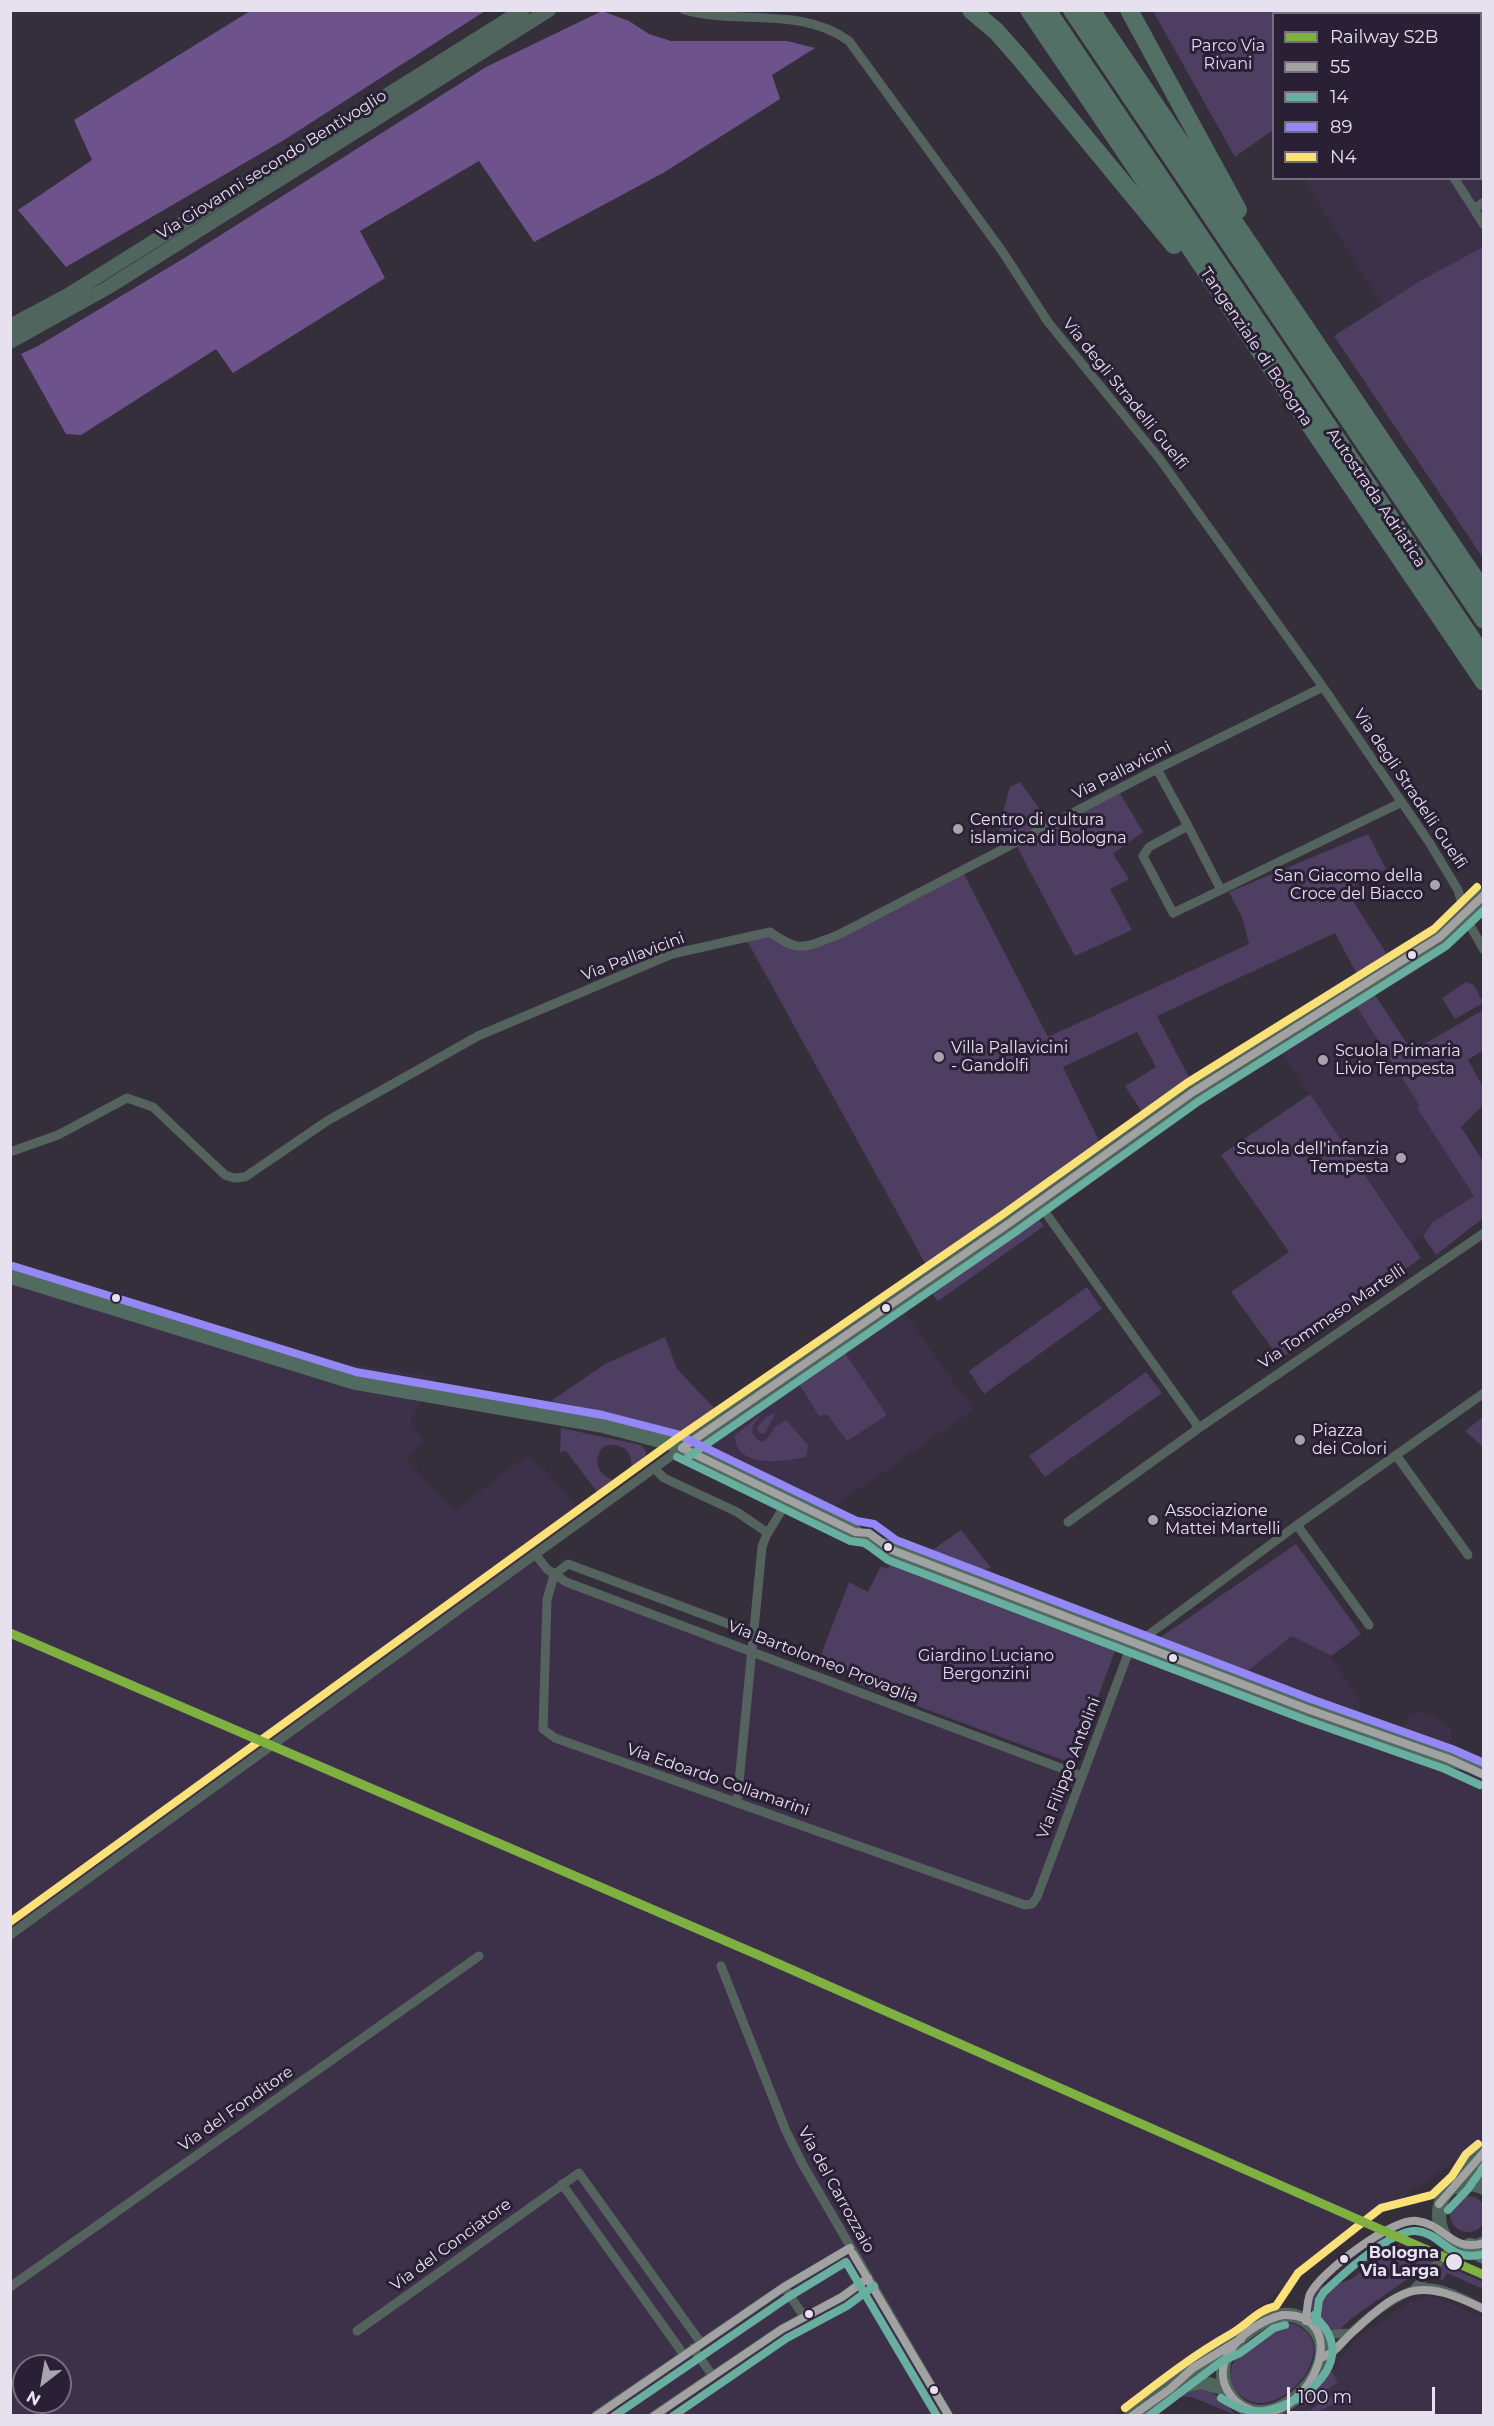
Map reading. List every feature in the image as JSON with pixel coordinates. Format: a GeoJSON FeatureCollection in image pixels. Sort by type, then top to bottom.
{"type":"FeatureCollection","features":[{"type":"Feature","properties":{"kind":"highway"},"geometry":{"type":"LineString","coordinates":[[971,10],[996,31],[1019,57],[1150,214],[1224,313],[1246,333]]}},
{"type":"Feature","properties":{"kind":"highway","name":"Tangenziale di Bologna"},"geometry":{"type":"LineString","coordinates":[[1029,10],[1484,682]]}},
{"type":"Feature","properties":{"kind":"highway","name":"Autostrada Adriatica"},"geometry":{"type":"LineString","coordinates":[[1047,10],[1484,657]]}},
{"type":"Feature","properties":{"kind":"highway","name":"Autostrada Adriatica"},"geometry":{"type":"LineString","coordinates":[[1072,10],[1484,620]]}},
{"type":"Feature","properties":{"kind":"highway"},"geometry":{"type":"LineString","coordinates":[[1091,10],[1484,592]]}},
{"type":"Feature","properties":{"kind":"highway"},"geometry":{"type":"LineString","coordinates":[[1129,10],[1250,230],[1258,258]]}},
{"type":"Feature","properties":{"kind":"main road","name":"Via Giovanni secondo Bentivoglio"},"geometry":{"type":"LineString","coordinates":[[10,326],[68,295],[523,10]]}},
{"type":"Feature","properties":{"kind":"main road","name":"Via Giovanni secondo Bentivoglio"},"geometry":{"type":"LineString","coordinates":[[10,342],[107,288],[549,10]]}},
{"type":"Feature","properties":{"kind":"main road"},"geometry":{"type":"LineString","coordinates":[[682,1448],[1193,1092],[1440,937],[1484,895]]}},
{"type":"Feature","properties":{"kind":"main road"},"geometry":{"type":"LineString","coordinates":[[10,1276],[354,1382],[602,1425],[682,1448],[855,1532],[868,1542],[884,1546],[1134,1643],[1449,1759],[1484,1775]]}},
{"type":"Feature","properties":{"kind":"main road"},"geometry":{"type":"LineString","coordinates":[[1449,1759],[1484,1768]]}},
{"type":"Feature","properties":{"kind":"main road"},"geometry":{"type":"LineString","coordinates":[[1473,2247],[1440,2229],[1437,2212],[1443,2198],[1457,2187],[1473,2160],[1484,2152]]}},
{"type":"Feature","properties":{"kind":"main road"},"geometry":{"type":"LineString","coordinates":[[1457,2187],[1470,2184],[1483,2188],[1484,2170]]}},
{"type":"Feature","properties":{"kind":"main road"},"geometry":{"type":"LineString","coordinates":[[1131,2415],[1170,2389],[1193,2368],[1235,2344],[1274,2316],[1283,2315],[1306,2321],[1319,2335],[1323,2357],[1316,2373],[1305,2388],[1274,2410],[1258,2412],[1244,2408],[1226,2389],[1195,2382],[1170,2389]]}},
{"type":"Feature","properties":{"kind":"main road"},"geometry":{"type":"LineString","coordinates":[[1226,2389],[1223,2368],[1235,2344]]}},
{"type":"Feature","properties":{"kind":"street","name":"Via degli Stradelli Guelfi"},"geometry":{"type":"LineString","coordinates":[[684,10],[702,15],[806,21],[835,30],[849,41],[1002,251],[1048,322],[1159,458],[1323,687],[1402,802],[1458,890],[1464,912],[1484,950]]}},
{"type":"Feature","properties":{"kind":"street"},"geometry":{"type":"LineString","coordinates":[[1455,180],[1484,225]]}},
{"type":"Feature","properties":{"kind":"street"},"geometry":{"type":"LineString","coordinates":[[1474,209],[1484,202]]}},
{"type":"Feature","properties":{"kind":"street","name":"Via Pallavicini"},"geometry":{"type":"LineString","coordinates":[[10,1152],[58,1135],[127,1098],[153,1107],[225,1175],[234,1178],[245,1177],[327,1121],[478,1036],[672,954],[770,932],[789,946],[807,946],[838,935],[1323,687]]}},
{"type":"Feature","properties":{"kind":"street"},"geometry":{"type":"LineString","coordinates":[[1157,770],[1221,890]]}},
{"type":"Feature","properties":{"kind":"street"},"geometry":{"type":"LineString","coordinates":[[1188,826],[1149,847],[1143,856],[1173,913],[1402,802]]}},
{"type":"Feature","properties":{"kind":"street"},"geometry":{"type":"LineString","coordinates":[[1038,1202],[1199,1428]]}},
{"type":"Feature","properties":{"kind":"street","name":"Via Tommaso Martelli"},"geometry":{"type":"LineString","coordinates":[[1068,1522],[1199,1428],[1484,1233]]}},
{"type":"Feature","properties":{"kind":"street"},"geometry":{"type":"LineString","coordinates":[[1134,1643],[1484,1393]]}},
{"type":"Feature","properties":{"kind":"street"},"geometry":{"type":"LineString","coordinates":[[10,1935],[502,1581],[535,1554],[682,1448]]}},
{"type":"Feature","properties":{"kind":"street"},"geometry":{"type":"LineString","coordinates":[[1396,1455],[1468,1555]]}},
{"type":"Feature","properties":{"kind":"street"},"geometry":{"type":"LineString","coordinates":[[654,1468],[664,1478],[738,1512],[768,1533]]}},
{"type":"Feature","properties":{"kind":"street"},"geometry":{"type":"LineString","coordinates":[[736,1803],[762,1546],[788,1500]]}},
{"type":"Feature","properties":{"kind":"street"},"geometry":{"type":"LineString","coordinates":[[1297,1525],[1369,1625]]}},
{"type":"Feature","properties":{"kind":"street","name":"Via Bartolomeo Provaglia"},"geometry":{"type":"LineString","coordinates":[[535,1554],[554,1575],[566,1582],[1082,1776]]}},
{"type":"Feature","properties":{"kind":"street","name":"Via Bartolomeo Provaglia"},"geometry":{"type":"LineString","coordinates":[[554,1575],[568,1564],[753,1633]]}},
{"type":"Feature","properties":{"kind":"street","name":"Via Edoardo Collamarini"},"geometry":{"type":"LineString","coordinates":[[554,1575],[545,1626],[543,1729],[555,1738],[1020,1904],[1032,1904]]}},
{"type":"Feature","properties":{"kind":"street","name":"Via Filippo Antolini"},"geometry":{"type":"LineString","coordinates":[[1032,1904],[1134,1643]]}},
{"type":"Feature","properties":{"kind":"street","name":"Via del Fonditore"},"geometry":{"type":"LineString","coordinates":[[10,2287],[479,1956]]}},
{"type":"Feature","properties":{"kind":"street","name":"Via del Carrozzaio"},"geometry":{"type":"LineString","coordinates":[[721,1966],[786,2131],[867,2278],[949,2415]]}},
{"type":"Feature","properties":{"kind":"street"},"geometry":{"type":"LineString","coordinates":[[684,2355],[562,2184],[579,2173],[644,2264],[697,2346],[712,2375]]}},
{"type":"Feature","properties":{"kind":"street","name":"Via del Conciatore"},"geometry":{"type":"LineString","coordinates":[[357,2331],[562,2184]]}},
{"type":"Feature","properties":{"kind":"street"},"geometry":{"type":"LineString","coordinates":[[1323,2357],[1332,2353],[1350,2333],[1399,2296],[1414,2289],[1473,2247]]}},
{"type":"Feature","properties":{"kind":"street"},"geometry":{"type":"LineString","coordinates":[[595,2415],[784,2287],[850,2248]]}},
{"type":"Feature","properties":{"kind":"street"},"geometry":{"type":"LineString","coordinates":[[627,2276],[644,2264]]}},
{"type":"Feature","properties":{"kind":"street"},"geometry":{"type":"LineString","coordinates":[[653,2415],[803,2315],[842,2297],[867,2278]]}},
{"type":"Feature","properties":{"kind":"street"},"geometry":{"type":"LineString","coordinates":[[784,2287],[803,2315]]}},
{"type":"Feature","properties":{"kind":"street"},"geometry":{"type":"LineString","coordinates":[[1414,2289],[1439,2289],[1484,2309]]}},
{"type":"Feature","properties":{"kind":"street"},"geometry":{"type":"LineString","coordinates":[[1319,2335],[1350,2333]]}},
{"type":"Feature","properties":{"kind":"shaded area"},"geometry":{"type":"Polygon","coordinates":[[[250,11],[485,11],[284,140],[66,267],[18,210],[92,160],[74,120],[250,11]]]}},
{"type":"Feature","properties":{"kind":"shaded area"},"geometry":{"type":"Polygon","coordinates":[[[602,11],[629,21],[649,34],[671,41],[787,41],[815,48],[772,75],[780,99],[663,173],[534,242],[479,161],[360,231],[385,278],[233,373],[216,349],[81,435],[66,434],[21,354],[186,257],[486,67],[602,11]]]}},
{"type":"Feature","properties":{"kind":"shaded area"},"geometry":{"type":"Polygon","coordinates":[[[1483,11],[1484,243],[1481,248],[1382,305],[1305,180],[1482,180],[1482,12],[1464,12],[1483,11]]]}},
{"type":"Feature","properties":{"kind":"shaded area","name":"Scuola dell'infanzia Tempesta"},"geometry":{"type":"Polygon","coordinates":[[[1355,1004],[1420,1106],[1417,1108],[1474,1196],[1432,1223],[1423,1236],[1413,1244],[1280,1051],[1355,1004]]]}},
{"type":"Feature","properties":{"kind":"shaded area"},"geometry":{"type":"Polygon","coordinates":[[[10,1265],[314,1359],[436,1377],[410,1421],[425,1442],[406,1458],[455,1511],[526,1456],[548,1472],[583,1516],[538,1549],[546,1571],[1083,1773],[1131,1641],[1155,1641],[1245,1673],[1292,1636],[1331,1657],[1361,1703],[1355,1717],[1395,1735],[1411,1713],[1424,1713],[1452,1729],[1449,1749],[1483,1761],[1483,2141],[1359,2228],[1237,2324],[1110,2415],[11,2415],[10,1265]]]}},
{"type":"Feature","properties":{"kind":"shaded area"},"geometry":{"type":"Polygon","coordinates":[[[890,1291],[973,1410],[834,1506],[682,1434],[715,1409],[890,1291]]]}},
{"type":"Feature","properties":{"kind":"shaded area"},"geometry":{"type":"Polygon","coordinates":[[[1426,2296],[1438,2298],[1483,2318],[1483,2415],[1289,2416],[1314,2395],[1353,2342],[1409,2302],[1426,2296]]]}},
{"type":"Feature","properties":{"kind":"green space","name":"Parco Via Rivani"},"geometry":{"type":"Polygon","coordinates":[[[1153,11],[1456,11],[1272,12],[1272,131],[1235,157],[1153,11]]]}},
{"type":"Feature","properties":{"kind":"green space"},"geometry":{"type":"Polygon","coordinates":[[[1481,248],[1484,251],[1483,558],[1334,336],[1420,281],[1481,248]]]}},
{"type":"Feature","properties":{"kind":"green space"},"geometry":{"type":"Polygon","coordinates":[[[1020,782],[1049,822],[1002,846],[999,826],[1010,787],[1020,782]]]}},
{"type":"Feature","properties":{"kind":"green space"},"geometry":{"type":"Polygon","coordinates":[[[1118,790],[1143,832],[1113,854],[1129,879],[1110,889],[1132,930],[1075,956],[1015,843],[1118,790]]]}},
{"type":"Feature","properties":{"kind":"green space"},"geometry":{"type":"Polygon","coordinates":[[[1368,834],[1386,869],[1346,890],[1388,956],[1357,974],[1335,933],[1157,1016],[1192,1083],[1144,1115],[1125,1086],[1156,1067],[1137,1032],[1063,1067],[1103,1149],[930,1272],[745,937],[770,932],[807,947],[958,869],[965,876],[1048,1037],[1249,944],[1242,917],[1229,892],[1368,834]]]}},
{"type":"Feature","properties":{"kind":"green space"},"geometry":{"type":"Polygon","coordinates":[[[1466,982],[1474,985],[1481,999],[1483,997],[1483,1003],[1455,1019],[1442,998],[1466,982]]]}},
{"type":"Feature","properties":{"kind":"green space"},"geometry":{"type":"Polygon","coordinates":[[[1373,992],[1412,1051],[1483,1010],[1483,1050],[1468,1060],[1483,1087],[1483,1105],[1461,1127],[1483,1161],[1483,1218],[1436,1255],[1423,1236],[1432,1223],[1474,1196],[1417,1108],[1420,1106],[1355,1004],[1373,992]]]}},
{"type":"Feature","properties":{"kind":"green space"},"geometry":{"type":"Polygon","coordinates":[[[1310,1094],[1421,1258],[1280,1359],[1231,1292],[1289,1252],[1221,1155],[1310,1094]]]}},
{"type":"Feature","properties":{"kind":"green space"},"geometry":{"type":"Polygon","coordinates":[[[1036,1216],[1044,1226],[938,1301],[930,1291],[1036,1216]]]}},
{"type":"Feature","properties":{"kind":"green space"},"geometry":{"type":"Polygon","coordinates":[[[1087,1287],[1102,1309],[984,1394],[969,1371],[1087,1287]]]}},
{"type":"Feature","properties":{"kind":"green space"},"geometry":{"type":"Polygon","coordinates":[[[665,1337],[677,1369],[715,1409],[682,1434],[625,1417],[551,1401],[605,1364],[665,1337]]]}},
{"type":"Feature","properties":{"kind":"green space"},"geometry":{"type":"Polygon","coordinates":[[[843,1350],[887,1415],[847,1441],[827,1414],[819,1416],[798,1382],[843,1350]]]}},
{"type":"Feature","properties":{"kind":"green space"},"geometry":{"type":"Polygon","coordinates":[[[1146,1372],[1162,1393],[1045,1477],[1029,1456],[1146,1372]]]}},
{"type":"Feature","properties":{"kind":"green space"},"geometry":{"type":"Polygon","coordinates":[[[767,1410],[753,1426],[753,1434],[756,1438],[761,1442],[766,1440],[775,1427],[786,1420],[808,1445],[806,1457],[762,1461],[751,1458],[737,1446],[735,1435],[767,1410]]]}},
{"type":"Feature","properties":{"kind":"green space"},"geometry":{"type":"Polygon","coordinates":[[[776,1412],[765,1433],[760,1434],[757,1428],[765,1418],[776,1412]]]}},
{"type":"Feature","properties":{"kind":"green space"},"geometry":{"type":"Polygon","coordinates":[[[1483,1417],[1483,1447],[1465,1431],[1483,1417]]]}},
{"type":"Feature","properties":{"kind":"green space"},"geometry":{"type":"Polygon","coordinates":[[[561,1428],[641,1445],[646,1455],[631,1469],[630,1457],[625,1449],[616,1445],[604,1446],[598,1457],[598,1467],[604,1475],[615,1481],[598,1493],[566,1451],[560,1452],[561,1428]]]}},
{"type":"Feature","properties":{"kind":"green space"},"geometry":{"type":"Polygon","coordinates":[[[961,1530],[991,1568],[981,1570],[931,1551],[961,1530]]]}},
{"type":"Feature","properties":{"kind":"green space"},"geometry":{"type":"Polygon","coordinates":[[[1296,1544],[1361,1634],[1331,1656],[1292,1636],[1245,1673],[1155,1641],[1296,1544]]]}},
{"type":"Feature","properties":{"kind":"green space","name":"Giardino Luciano Bergonzini"},"geometry":{"type":"Polygon","coordinates":[[[891,1563],[1115,1651],[1075,1759],[1068,1762],[858,1684],[861,1676],[819,1660],[849,1582],[868,1592],[881,1566],[887,1569],[891,1563]]]}},
{"type":"Feature","properties":{"kind":"green space"},"geometry":{"type":"Polygon","coordinates":[[[1468,2196],[1481,2201],[1486,2214],[1481,2227],[1468,2232],[1455,2227],[1450,2214],[1455,2201],[1468,2196]]]}},
{"type":"Feature","properties":{"kind":"green space"},"geometry":{"type":"Polygon","coordinates":[[[1381,2237],[1483,2282],[1483,2289],[1447,2273],[1442,2280],[1416,2273],[1352,2318],[1338,2331],[1327,2328],[1312,2311],[1314,2293],[1318,2288],[1345,2282],[1359,2273],[1370,2263],[1363,2260],[1373,2244],[1381,2237]]]}},
{"type":"Feature","properties":{"kind":"green space"},"geometry":{"type":"Polygon","coordinates":[[[1287,2322],[1305,2331],[1313,2344],[1313,2359],[1305,2374],[1293,2388],[1279,2398],[1263,2403],[1248,2400],[1235,2390],[1230,2378],[1232,2366],[1239,2353],[1249,2342],[1275,2325],[1287,2322]]]}},
{"type":"Feature","properties":{"kind":"green space"},"geometry":{"type":"Polygon","coordinates":[[[1331,2371],[1338,2382],[1302,2407],[1331,2371]]]}},
{"type":"Feature","properties":{"kind":"green space"},"geometry":{"type":"Polygon","coordinates":[[[1198,2387],[1212,2391],[1236,2415],[1192,2397],[1176,2396],[1198,2387]]]}},
{"type":"Feature","properties":{"kind":"green space"},"geometry":{"type":"Polygon","coordinates":[[[1331,2396],[1336,2403],[1310,2415],[1303,2415],[1331,2396]]]}},
{"type":"Feature","properties":{"kind":"rail line","name":"S2B"},"geometry":{"type":"LineString","coordinates":[[10,1633],[763,1957],[1484,2275]]}},
{"type":"Feature","properties":{"kind":"transit line","name":"N4"},"geometry":{"type":"LineString","coordinates":[[10,1922],[676,1439],[1002,1215],[1187,1083],[1434,929],[1477,887]]}},
{"type":"Feature","properties":{"kind":"transit line","name":"55"},"geometry":{"type":"LineString","coordinates":[[682,1448],[1008,1224],[1193,1092],[1440,937],[1484,895]]}},
{"type":"Feature","properties":{"kind":"transit line","name":"14"},"geometry":{"type":"LineString","coordinates":[[688,1457],[1014,1233],[1199,1101],[1446,946],[1484,910]]}},
{"type":"Feature","properties":{"kind":"transit line","name":"89"},"geometry":{"type":"LineString","coordinates":[[13,1266],[356,1372],[603,1415],[677,1434],[857,1521],[874,1524],[896,1540],[1484,1763]]}},
{"type":"Feature","properties":{"kind":"transit line","name":"55"},"geometry":{"type":"LineString","coordinates":[[682,1448],[855,1532],[869,1533],[892,1550],[1310,1710],[1449,1759],[1484,1775]]}},
{"type":"Feature","properties":{"kind":"transit line","name":"14"},"geometry":{"type":"LineString","coordinates":[[677,1457],[850,1541],[865,1543],[888,1560],[1306,1720],[1445,1769],[1480,1785]]}},
{"type":"Feature","properties":{"kind":"transit line","name":"N4"},"geometry":{"type":"LineString","coordinates":[[1125,2408],[1189,2360],[1263,2311],[1276,2306],[1298,2273],[1381,2208],[1432,2195],[1452,2176],[1466,2154],[1478,2144]]}},
{"type":"Feature","properties":{"kind":"transit line","name":"55"},"geometry":{"type":"LineString","coordinates":[[1439,2204],[1484,2152]]}},
{"type":"Feature","properties":{"kind":"transit line","name":"14"},"geometry":{"type":"LineString","coordinates":[[1448,2210],[1468,2189],[1484,2166]]}},
{"type":"Feature","properties":{"kind":"transit line","name":"55"},"geometry":{"type":"LineString","coordinates":[[1306,2321],[1309,2297],[1317,2284],[1342,2260],[1392,2228],[1406,2222],[1417,2221],[1427,2223],[1464,2244],[1484,2243]]}},
{"type":"Feature","properties":{"kind":"transit line","name":"14"},"geometry":{"type":"LineString","coordinates":[[1316,2322],[1319,2300],[1324,2292],[1368,2254],[1406,2232],[1425,2233],[1462,2255],[1484,2254]]}},
{"type":"Feature","properties":{"kind":"transit line","name":"55"},"geometry":{"type":"LineString","coordinates":[[596,2416],[784,2287],[850,2248]]}},
{"type":"Feature","properties":{"kind":"transit line","name":"55"},"geometry":{"type":"LineString","coordinates":[[853,2254],[949,2416]]}},
{"type":"Feature","properties":{"kind":"transit line","name":"14"},"geometry":{"type":"LineString","coordinates":[[614,2416],[790,2296],[846,2262],[937,2416]]}},
{"type":"Feature","properties":{"kind":"transit line","name":"55"},"geometry":{"type":"LineString","coordinates":[[654,2416],[782,2329],[842,2297],[868,2278]]}},
{"type":"Feature","properties":{"kind":"transit line","name":"14"},"geometry":{"type":"LineString","coordinates":[[673,2416],[787,2338],[847,2306],[874,2286]]}},
{"type":"Feature","properties":{"kind":"transit line","name":"55"},"geometry":{"type":"LineString","coordinates":[[1323,2357],[1336,2349],[1388,2303],[1415,2291],[1429,2290],[1444,2293],[1484,2309]]}},
{"type":"Feature","properties":{"kind":"transit line","name":"55"},"geometry":{"type":"LineString","coordinates":[[1283,2315],[1304,2319],[1316,2330],[1321,2346],[1318,2365],[1309,2383],[1295,2399],[1278,2409],[1258,2412],[1250,2410],[1231,2396],[1224,2382],[1223,2369],[1227,2356],[1245,2334],[1270,2319],[1283,2315]]}},
{"type":"Feature","properties":{"kind":"transit line","name":"14"},"geometry":{"type":"LineString","coordinates":[[1221,2398],[1246,2410],[1264,2411],[1290,2402],[1315,2385],[1325,2374],[1331,2361],[1332,2347],[1327,2331],[1314,2315]]}},
{"type":"Feature","properties":{"kind":"transit line","name":"14"},"geometry":{"type":"LineString","coordinates":[[1149,2416],[1222,2361],[1240,2353],[1274,2328],[1285,2325]]}},
{"type":"Feature","properties":{"kind":"transit line","name":"55"},"geometry":{"type":"LineString","coordinates":[[1132,2416],[1170,2389],[1193,2368],[1241,2339]]}},
{"type":"Feature","properties":{"kind":"place","name":"Centro di cultura islamica di Bologna"},"geometry":{"type":"Point","coordinates":[958,829]}},
{"type":"Feature","properties":{"kind":"place","name":"San Giacomo della Croce del Biacco"},"geometry":{"type":"Point","coordinates":[1435,885]}},
{"type":"Feature","properties":{"kind":"place","name":"Villa Pallavicini - Gandolfi"},"geometry":{"type":"Point","coordinates":[939,1057]}},
{"type":"Feature","properties":{"kind":"place","name":"Scuola Primaria Livio Tempesta"},"geometry":{"type":"Point","coordinates":[1323,1060]}},
{"type":"Feature","properties":{"kind":"place","name":"Scuola dell'infanzia Tempesta"},"geometry":{"type":"Point","coordinates":[1401,1158]}},
{"type":"Feature","properties":{"kind":"place","name":"Piazza dei Colori"},"geometry":{"type":"Point","coordinates":[1300,1440]}},
{"type":"Feature","properties":{"kind":"place","name":"Associazione Mattei Martelli"},"geometry":{"type":"Point","coordinates":[1153,1520]}},
{"type":"Feature","properties":{"kind":"place","name":"Bologna Via Larga"},"geometry":{"type":"Point","coordinates":[1454,2262]}}]}
